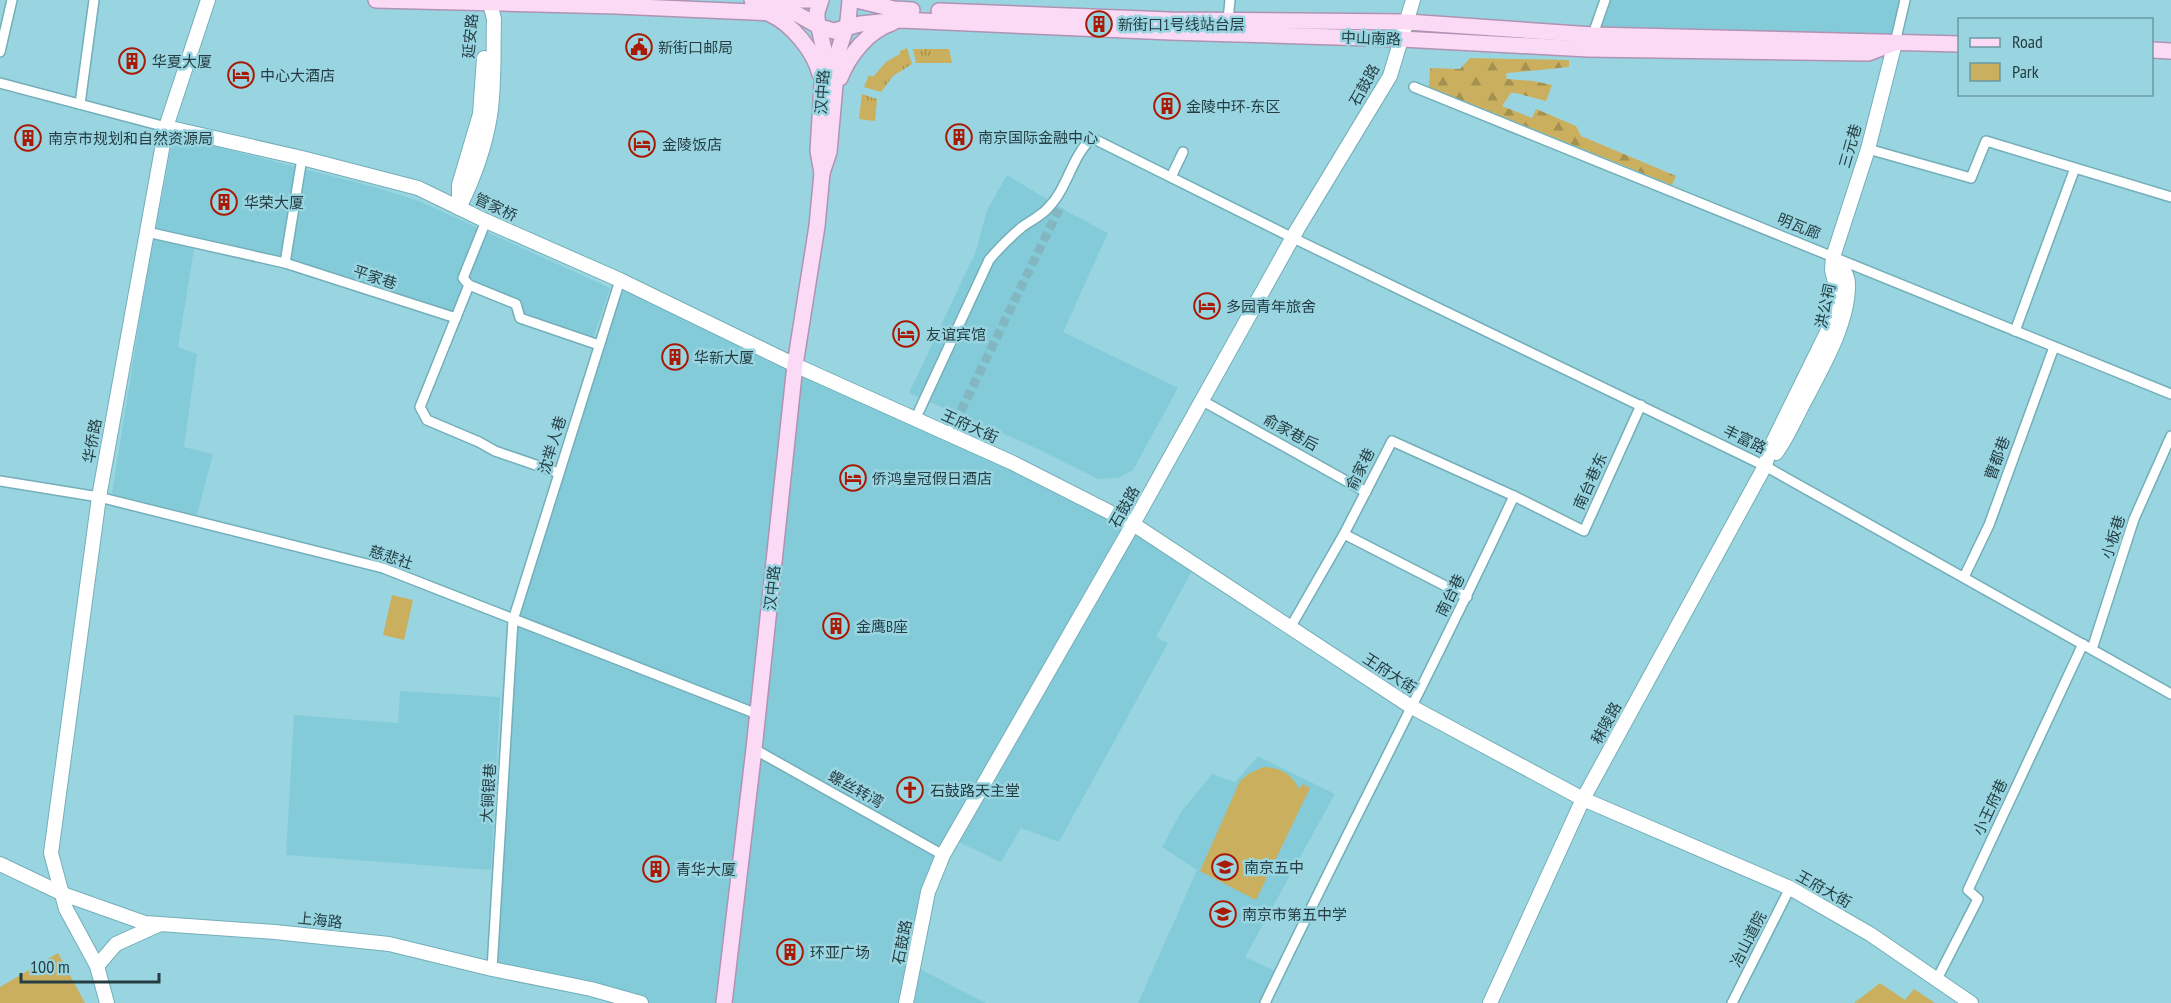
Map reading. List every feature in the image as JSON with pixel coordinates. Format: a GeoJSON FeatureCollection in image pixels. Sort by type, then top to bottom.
{"type":"FeatureCollection","features":[{"type":"Feature","properties":{"kind":"main road"},"geometry":{"type":"LineString","coordinates":[[376,0],[616,6],[768,4]]}},
{"type":"Feature","properties":{"kind":"main road"},"geometry":{"type":"LineString","coordinates":[[752,0],[797,14],[817,10]]}},
{"type":"Feature","properties":{"kind":"main road","name":"汉中路"},"geometry":{"type":"LineString","coordinates":[[724,1003],[758,714],[795,365],[817,226],[822,173],[818,151],[828,89],[850,13],[849,0]]}},
{"type":"Feature","properties":{"kind":"main road","name":"中山南路"},"geometry":{"type":"LineString","coordinates":[[856,0],[901,15],[1202,34],[1590,42],[1868,52],[1895,42],[1958,44]]}},
{"type":"Feature","properties":{"kind":"main road"},"geometry":{"type":"LineString","coordinates":[[828,89],[851,54],[901,15],[889,0]]}},
{"type":"Feature","properties":{"kind":"main road"},"geometry":{"type":"LineString","coordinates":[[768,4],[811,52],[828,89]]}},
{"type":"Feature","properties":{"kind":"main road","name":"中山南路"},"geometry":{"type":"LineString","coordinates":[[768,4],[817,10],[834,31],[901,15],[1407,22],[1590,42]]}},
{"type":"Feature","properties":{"kind":"main road","name":"汉中路"},"geometry":{"type":"LineString","coordinates":[[817,10],[825,50],[828,89]]}},
{"type":"Feature","properties":{"kind":"main road"},"geometry":{"type":"LineString","coordinates":[[2153,50],[2171,51]]}},
{"type":"Feature","properties":{"kind":"street"},"geometry":{"type":"LineString","coordinates":[[0,52],[12,0]]}},
{"type":"Feature","properties":{"kind":"street"},"geometry":{"type":"LineString","coordinates":[[80,104],[94,0]]}},
{"type":"Feature","properties":{"kind":"street","name":"华侨路"},"geometry":{"type":"LineString","coordinates":[[107,1003],[97,966],[66,909],[51,853],[99,497],[166,127],[208,0]]}},
{"type":"Feature","properties":{"kind":"street"},"geometry":{"type":"LineString","coordinates":[[1228,20],[1230,0]]}},
{"type":"Feature","properties":{"kind":"street","name":"石鼓路"},"geometry":{"type":"LineString","coordinates":[[906,1003],[928,892],[944,855],[1133,524],[1293,237],[1390,76],[1413,0]]}},
{"type":"Feature","properties":{"kind":"street"},"geometry":{"type":"LineString","coordinates":[[1590,42],[1605,0]]}},
{"type":"Feature","properties":{"kind":"street"},"geometry":{"type":"LineString","coordinates":[[1895,42],[1905,0]]}},
{"type":"Feature","properties":{"kind":"street","name":"延安路"},"geometry":{"type":"LineString","coordinates":[[459,208],[459,185],[480,114],[485,18],[490,3]]}},
{"type":"Feature","properties":{"kind":"street","name":"三元巷"},"geometry":{"type":"LineString","coordinates":[[1833,256],[1868,149],[1895,42]]}},
{"type":"Feature","properties":{"kind":"street"},"geometry":{"type":"LineString","coordinates":[[0,83],[166,127]]}},
{"type":"Feature","properties":{"kind":"street","name":"明瓦廊"},"geometry":{"type":"LineString","coordinates":[[1414,87],[2171,394]]}},
{"type":"Feature","properties":{"kind":"street","name":"管家桥"},"geometry":{"type":"LineString","coordinates":[[166,127],[302,158],[418,188],[486,221],[620,280],[795,365]]}},
{"type":"Feature","properties":{"kind":"street","name":"丰富路"},"geometry":{"type":"LineString","coordinates":[[919,411],[989,260],[1023,227],[1048,209],[1082,147],[1092,138],[1765,466],[2171,694]]}},
{"type":"Feature","properties":{"kind":"street"},"geometry":{"type":"LineString","coordinates":[[1868,149],[1971,178],[1986,141],[2171,197]]}},
{"type":"Feature","properties":{"kind":"street"},"geometry":{"type":"LineString","coordinates":[[1171,177],[1184,152]]}},
{"type":"Feature","properties":{"kind":"street"},"geometry":{"type":"LineString","coordinates":[[285,263],[302,158]]}},
{"type":"Feature","properties":{"kind":"street"},"geometry":{"type":"LineString","coordinates":[[2015,331],[2075,168]]}},
{"type":"Feature","properties":{"kind":"street"},"geometry":{"type":"LineString","coordinates":[[486,221],[463,278],[469,285],[516,304],[520,318],[599,345]]}},
{"type":"Feature","properties":{"kind":"street","name":"平家巷"},"geometry":{"type":"LineString","coordinates":[[147,232],[285,263],[456,318]]}},
{"type":"Feature","properties":{"kind":"street","name":"洪公祠"},"geometry":{"type":"LineString","coordinates":[[1765,466],[1770,448],[1828,330],[1835,309],[1837,290],[1832,270],[1833,256]]}},
{"type":"Feature","properties":{"kind":"street","name":"沈举人巷"},"geometry":{"type":"LineString","coordinates":[[513,620],[620,280]]}},
{"type":"Feature","properties":{"kind":"street"},"geometry":{"type":"LineString","coordinates":[[469,285],[420,407],[427,420],[495,451],[559,473]]}},
{"type":"Feature","properties":{"kind":"street","name":"曹都巷"},"geometry":{"type":"LineString","coordinates":[[1964,577],[1989,525],[2054,347]]}},
{"type":"Feature","properties":{"kind":"street","name":"王府大街"},"geometry":{"type":"LineString","coordinates":[[795,365],[952,429],[1133,524],[1410,706],[1583,800],[1790,888],[1870,934],[1971,1003]]}},
{"type":"Feature","properties":{"kind":"street","name":"俞家巷后"},"geometry":{"type":"LineString","coordinates":[[1201,399],[1366,492]]}},
{"type":"Feature","properties":{"kind":"street","name":"南台巷东"},"geometry":{"type":"LineString","coordinates":[[1514,495],[1584,531],[1641,405]]}},
{"type":"Feature","properties":{"kind":"street","name":"小板巷"},"geometry":{"type":"LineString","coordinates":[[2087,646],[2134,519],[2171,436]]}},
{"type":"Feature","properties":{"kind":"street","name":"俞家巷"},"geometry":{"type":"LineString","coordinates":[[1290,628],[1344,534],[1392,441],[1514,495]]}},
{"type":"Feature","properties":{"kind":"street","name":"秣陵路"},"geometry":{"type":"LineString","coordinates":[[1490,1003],[1583,800],[1765,466]]}},
{"type":"Feature","properties":{"kind":"street","name":"慈悲社"},"geometry":{"type":"LineString","coordinates":[[0,481],[99,497],[383,568],[758,714]]}},
{"type":"Feature","properties":{"kind":"street","name":"南台巷"},"geometry":{"type":"LineString","coordinates":[[1265,1003],[1410,706],[1467,597],[1514,495]]}},
{"type":"Feature","properties":{"kind":"street"},"geometry":{"type":"LineString","coordinates":[[1344,534],[1467,597]]}},
{"type":"Feature","properties":{"kind":"street","name":"大锏银巷"},"geometry":{"type":"LineString","coordinates":[[492,969],[513,620]]}},
{"type":"Feature","properties":{"kind":"street","name":"小王府巷"},"geometry":{"type":"LineString","coordinates":[[1937,979],[1978,899],[1968,890],[2087,646]]}},
{"type":"Feature","properties":{"kind":"street","name":"螺丝转湾"},"geometry":{"type":"LineString","coordinates":[[754,749],[944,855]]}},
{"type":"Feature","properties":{"kind":"street","name":"上海路"},"geometry":{"type":"LineString","coordinates":[[0,864],[63,894],[145,923],[275,932],[389,944],[492,969],[591,988],[641,1003]]}},
{"type":"Feature","properties":{"kind":"street","name":"冶山道院"},"geometry":{"type":"LineString","coordinates":[[1732,1003],[1790,888]]}},
{"type":"Feature","properties":{"kind":"street"},"geometry":{"type":"LineString","coordinates":[[97,966],[116,944],[159,924]]}},
{"type":"Feature","properties":{"kind":"shaded area"},"geometry":{"type":"Polygon","coordinates":[[[1605,0],[1905,0],[1895,43],[1588,49],[1605,0]]]}},
{"type":"Feature","properties":{"kind":"shaded area"},"geometry":{"type":"Polygon","coordinates":[[[186,139],[371,186],[419,201],[610,288],[592,342],[520,318],[516,304],[470,285],[456,318],[285,263],[195,243],[178,347],[197,354],[184,447],[213,454],[197,515],[112,494],[145,286],[171,148],[186,139]]]}},
{"type":"Feature","properties":{"kind":"shaded area"},"geometry":{"type":"Polygon","coordinates":[[[1007,175],[1108,233],[1063,332],[1178,388],[1133,470],[1118,478],[1098,479],[1025,443],[909,393],[976,251],[987,210],[1007,175]]]}},
{"type":"Feature","properties":{"kind":"shaded area"},"geometry":{"type":"Polygon","coordinates":[[[620,280],[1013,463],[1195,565],[1156,637],[1168,643],[1059,842],[1021,828],[1001,862],[952,839],[943,855],[914,966],[986,1003],[628,1003],[492,969],[513,620],[620,280]]]}},
{"type":"Feature","properties":{"kind":"shaded area"},"geometry":{"type":"Polygon","coordinates":[[[400,691],[500,697],[491,870],[286,855],[294,715],[398,723],[400,691]]]}},
{"type":"Feature","properties":{"kind":"shaded area","name":"南京市第五中学"},"geometry":{"type":"Polygon","coordinates":[[[1258,756],[1335,794],[1245,957],[1279,973],[1265,1003],[1138,1003],[1197,870],[1162,847],[1181,812],[1212,774],[1235,782],[1258,756]]]}},
{"type":"Feature","properties":{"kind":"green space"},"geometry":{"type":"Polygon","coordinates":[[[907,48],[912,64],[893,76],[881,92],[864,87],[869,75],[873,77],[886,62],[907,48]]]}},
{"type":"Feature","properties":{"kind":"green space"},"geometry":{"type":"Polygon","coordinates":[[[913,49],[949,49],[952,63],[916,63],[913,49]]]}},
{"type":"Feature","properties":{"kind":"green space"},"geometry":{"type":"Polygon","coordinates":[[[1470,58],[1569,60],[1569,67],[1506,74],[1507,79],[1552,85],[1546,101],[1511,93],[1502,106],[1532,118],[1536,109],[1576,126],[1581,136],[1676,176],[1672,185],[1429,87],[1430,68],[1460,69],[1470,58]]]}},
{"type":"Feature","properties":{"kind":"green space"},"geometry":{"type":"Polygon","coordinates":[[[862,94],[877,99],[875,121],[859,119],[862,94]]]}},
{"type":"Feature","properties":{"kind":"green space"},"geometry":{"type":"Polygon","coordinates":[[[392,595],[413,600],[404,640],[383,635],[392,595]]]}},
{"type":"Feature","properties":{"kind":"green space"},"geometry":{"type":"Polygon","coordinates":[[[1263,767],[1285,772],[1299,789],[1303,784],[1310,788],[1256,900],[1200,871],[1240,781],[1248,774],[1263,767]]]}},
{"type":"Feature","properties":{"kind":"green space"},"geometry":{"type":"Polygon","coordinates":[[[58,953],[85,1003],[0,1003],[0,987],[58,953]]]}},
{"type":"Feature","properties":{"kind":"green space"},"geometry":{"type":"Polygon","coordinates":[[[1880,983],[1905,1000],[1914,989],[1935,1003],[1854,1003],[1880,983]]]}},
{"type":"Feature","properties":{"kind":"tunnel"},"geometry":{"type":"LineString","coordinates":[[955,423],[1059,209]]}},
{"type":"Feature","properties":{"kind":"place","name":"新街口1号线站台层"},"geometry":{"type":"Point","coordinates":[1099,24]}},
{"type":"Feature","properties":{"kind":"place","name":"新街口邮局"},"geometry":{"type":"Point","coordinates":[639,47]}},
{"type":"Feature","properties":{"kind":"place","name":"华夏大厦"},"geometry":{"type":"Point","coordinates":[132,61]}},
{"type":"Feature","properties":{"kind":"place","name":"中心大酒店"},"geometry":{"type":"Point","coordinates":[241,75]}},
{"type":"Feature","properties":{"kind":"place","name":"金陵中环-东区"},"geometry":{"type":"Point","coordinates":[1167,106]}},
{"type":"Feature","properties":{"kind":"place","name":"南京国际金融中心"},"geometry":{"type":"Point","coordinates":[959,137]}},
{"type":"Feature","properties":{"kind":"place","name":"南京市规划和自然资源局"},"geometry":{"type":"Point","coordinates":[28,138]}},
{"type":"Feature","properties":{"kind":"place","name":"金陵饭店"},"geometry":{"type":"Point","coordinates":[642,144]}},
{"type":"Feature","properties":{"kind":"place","name":"华荣大厦"},"geometry":{"type":"Point","coordinates":[224,202]}},
{"type":"Feature","properties":{"kind":"place","name":"多园青年旅舍"},"geometry":{"type":"Point","coordinates":[1207,306]}},
{"type":"Feature","properties":{"kind":"place","name":"友谊宾馆"},"geometry":{"type":"Point","coordinates":[906,334]}},
{"type":"Feature","properties":{"kind":"place","name":"华新大厦"},"geometry":{"type":"Point","coordinates":[675,357]}},
{"type":"Feature","properties":{"kind":"place","name":"侨鸿皇冠假日酒店"},"geometry":{"type":"Point","coordinates":[853,478]}},
{"type":"Feature","properties":{"kind":"place","name":"金鹰B座"},"geometry":{"type":"Point","coordinates":[836,626]}},
{"type":"Feature","properties":{"kind":"place","name":"石鼓路天主堂"},"geometry":{"type":"Point","coordinates":[910,790]}},
{"type":"Feature","properties":{"kind":"place","name":"南京五中"},"geometry":{"type":"Point","coordinates":[1225,867]}},
{"type":"Feature","properties":{"kind":"place","name":"青华大厦"},"geometry":{"type":"Point","coordinates":[656,869]}},
{"type":"Feature","properties":{"kind":"place","name":"南京市第五中学"},"geometry":{"type":"Point","coordinates":[1223,914]}},
{"type":"Feature","properties":{"kind":"place","name":"环亚广场"},"geometry":{"type":"Point","coordinates":[790,952]}}]}
